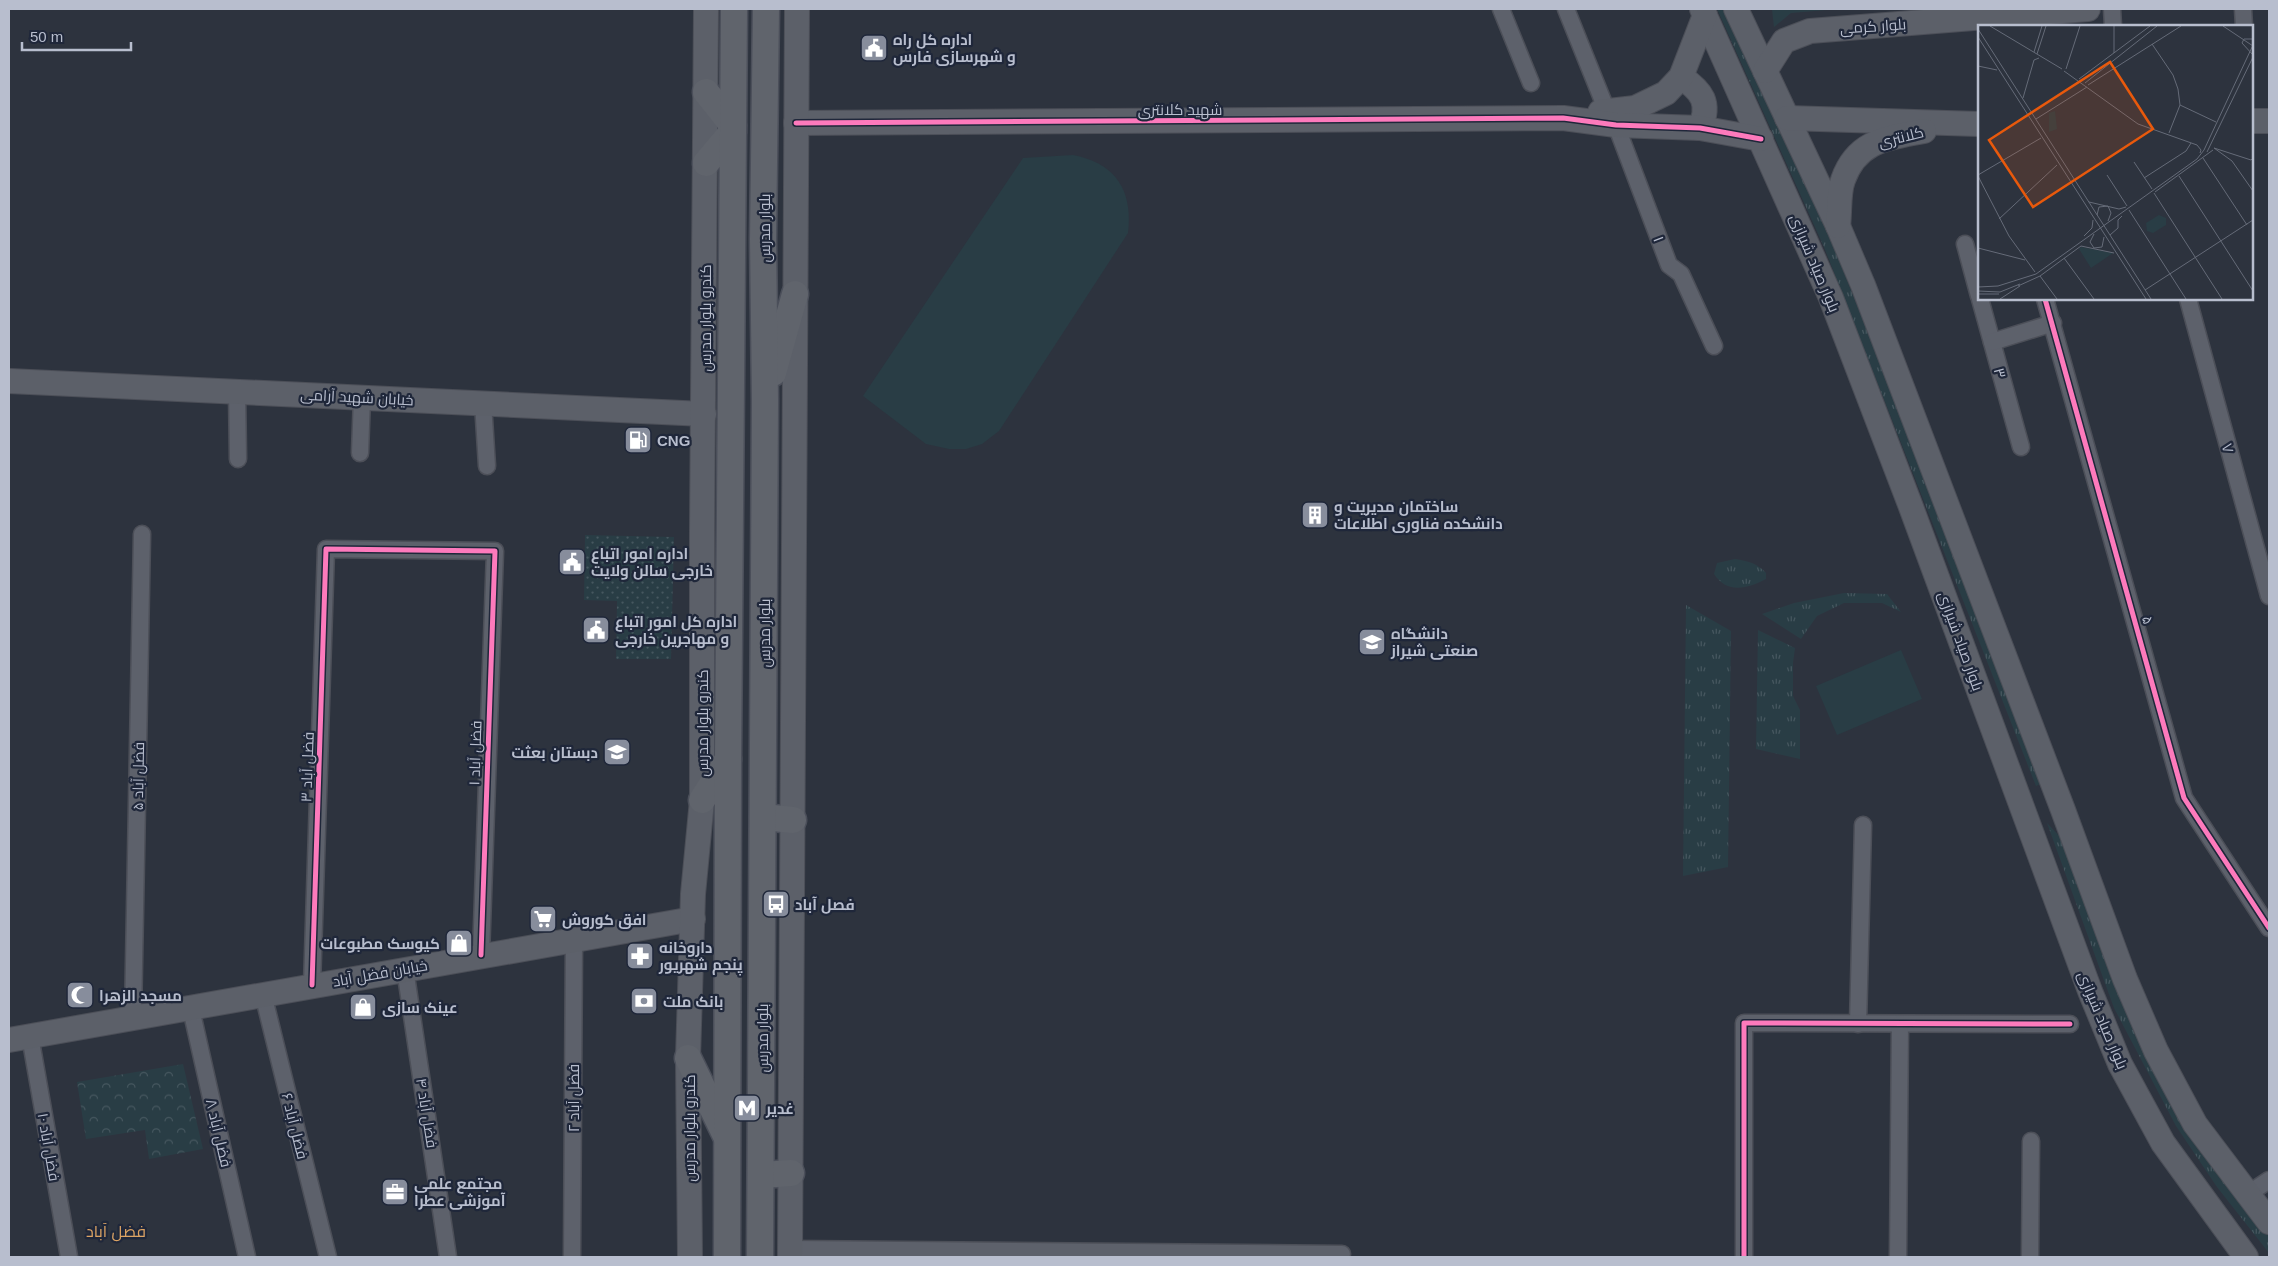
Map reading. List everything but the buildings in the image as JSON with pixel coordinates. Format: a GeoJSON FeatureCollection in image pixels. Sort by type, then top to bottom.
{"type":"FeatureCollection","features":[{"type":"Feature","properties":{"kind":"main road","name":"کندرو بلوار مدرس"},"geometry":{"type":"LineString","coordinates":[[690,1257],[688,1058],[693,919],[702,800],[706,9]]}},
{"type":"Feature","properties":{"kind":"main road","name":"بلوار مدرس"},"geometry":{"type":"LineString","coordinates":[[727,1257],[728,759],[734,9]]}},
{"type":"Feature","properties":{"kind":"main road","name":"بلوار مدرس"},"geometry":{"type":"LineString","coordinates":[[760,1257],[765,400],[763,239],[766,9]]}},
{"type":"Feature","properties":{"kind":"main road"},"geometry":{"type":"LineString","coordinates":[[790,1253],[797,9]]}},
{"type":"Feature","properties":{"kind":"main road"},"geometry":{"type":"LineString","coordinates":[[1736,9],[1838,226],[1874,312],[2125,979],[2156,1051],[2195,1124],[2269,1222]]}},
{"type":"Feature","properties":{"kind":"main road","name":"بلوار کرمی"},"geometry":{"type":"LineString","coordinates":[[1765,71],[1784,41],[1810,31],[1985,22],[2061,10],[2088,9]]}},
{"type":"Feature","properties":{"kind":"main road"},"geometry":{"type":"LineString","coordinates":[[1611,118],[1666,93],[1682,77],[1703,12]]}},
{"type":"Feature","properties":{"kind":"main road","name":"بلوار صیاد شیرازی"},"geometry":{"type":"LineString","coordinates":[[1703,12],[1835,307],[2090,991],[2120,1064],[2163,1143],[2246,1257]]}},
{"type":"Feature","properties":{"kind":"main road"},"geometry":{"type":"LineString","coordinates":[[1682,77],[1694,85],[1704,98],[1705,115],[1700,128]]}},
{"type":"Feature","properties":{"kind":"main road"},"geometry":{"type":"LineString","coordinates":[[706,92],[733,129],[706,163]]}},
{"type":"Feature","properties":{"kind":"main road"},"geometry":{"type":"LineString","coordinates":[[1611,118],[1700,128],[1761,139]]}},
{"type":"Feature","properties":{"kind":"main road","name":"شهید کلانتری"},"geometry":{"type":"LineString","coordinates":[[796,123],[1611,118]]}},
{"type":"Feature","properties":{"kind":"main road","name":"کلانتری"},"geometry":{"type":"LineString","coordinates":[[1787,118],[1971,124]]}},
{"type":"Feature","properties":{"kind":"main road"},"geometry":{"type":"LineString","coordinates":[[2253,121],[2269,121]]}},
{"type":"Feature","properties":{"kind":"main road","name":"کلانتری"},"geometry":{"type":"LineString","coordinates":[[1838,226],[1843,181],[1856,155],[1874,142],[1971,124]]}},
{"type":"Feature","properties":{"kind":"main road"},"geometry":{"type":"LineString","coordinates":[[765,400],[796,294]]}},
{"type":"Feature","properties":{"kind":"main road","name":"خیابان شهید آرامی"},"geometry":{"type":"LineString","coordinates":[[9,381],[704,414]]}},
{"type":"Feature","properties":{"kind":"main road"},"geometry":{"type":"LineString","coordinates":[[702,800],[728,759]]}},
{"type":"Feature","properties":{"kind":"main road"},"geometry":{"type":"LineString","coordinates":[[2028,823],[2063,810]]}},
{"type":"Feature","properties":{"kind":"main road"},"geometry":{"type":"LineString","coordinates":[[763,817],[793,820]]}},
{"type":"Feature","properties":{"kind":"main road","name":"خیابان فضل آباد"},"geometry":{"type":"LineString","coordinates":[[19,1038],[693,919]]}},
{"type":"Feature","properties":{"kind":"main road"},"geometry":{"type":"LineString","coordinates":[[688,1058],[728,1140]]}},
{"type":"Feature","properties":{"kind":"main road"},"geometry":{"type":"LineString","coordinates":[[761,1175],[791,1173]]}},
{"type":"Feature","properties":{"kind":"street"},"geometry":{"type":"LineString","coordinates":[[1501,9],[1531,83]]}},
{"type":"Feature","properties":{"kind":"street","name":"۱"},"geometry":{"type":"LineString","coordinates":[[1566,9],[1669,265],[1681,274],[1714,346]]}},
{"type":"Feature","properties":{"kind":"street"},"geometry":{"type":"LineString","coordinates":[[2112,9],[2113,25]]}},
{"type":"Feature","properties":{"kind":"street"},"geometry":{"type":"LineString","coordinates":[[2243,9],[2244,25]]}},
{"type":"Feature","properties":{"kind":"street","name":"۳"},"geometry":{"type":"LineString","coordinates":[[1965,244],[1978,290]]}},
{"type":"Feature","properties":{"kind":"street","name":"۳"},"geometry":{"type":"LineString","coordinates":[[1981,300],[2021,447]]}},
{"type":"Feature","properties":{"kind":"street","name":"۵"},"geometry":{"type":"LineString","coordinates":[[2045,300],[2184,798],[2269,928]]}},
{"type":"Feature","properties":{"kind":"street","name":"۷"},"geometry":{"type":"LineString","coordinates":[[2188,300],[2269,596]]}},
{"type":"Feature","properties":{"kind":"street"},"geometry":{"type":"LineString","coordinates":[[1992,342],[2053,323]]}},
{"type":"Feature","properties":{"kind":"street"},"geometry":{"type":"LineString","coordinates":[[237,392],[238,459]]}},
{"type":"Feature","properties":{"kind":"street"},"geometry":{"type":"LineString","coordinates":[[360,453],[362,397]]}},
{"type":"Feature","properties":{"kind":"street"},"geometry":{"type":"LineString","coordinates":[[484,403],[487,466]]}},
{"type":"Feature","properties":{"kind":"street","name":"فضل آباد ۵"},"geometry":{"type":"LineString","coordinates":[[133,1018],[142,534]]}},
{"type":"Feature","properties":{"kind":"street","name":"فضل آباد ۱"},"geometry":{"type":"LineString","coordinates":[[326,549],[495,551],[481,955]]}},
{"type":"Feature","properties":{"kind":"street","name":"فضل آباد ۳"},"geometry":{"type":"LineString","coordinates":[[312,985],[326,549]]}},
{"type":"Feature","properties":{"kind":"street"},"geometry":{"type":"LineString","coordinates":[[1858,1024],[1863,826]]}},
{"type":"Feature","properties":{"kind":"street","name":"فضل آباد ۲"},"geometry":{"type":"LineString","coordinates":[[572,1257],[574,939]]}},
{"type":"Feature","properties":{"kind":"street","name":"فضل آباد ۴"},"geometry":{"type":"LineString","coordinates":[[405,969],[448,1257]]}},
{"type":"Feature","properties":{"kind":"street","name":"فضل آباد ۶"},"geometry":{"type":"LineString","coordinates":[[263,994],[328,1257]]}},
{"type":"Feature","properties":{"kind":"street","name":"فضل آباد ۸"},"geometry":{"type":"LineString","coordinates":[[191,1009],[247,1257]]}},
{"type":"Feature","properties":{"kind":"street"},"geometry":{"type":"LineString","coordinates":[[1744,1257],[1744,1023],[2070,1024]]}},
{"type":"Feature","properties":{"kind":"street"},"geometry":{"type":"LineString","coordinates":[[1898,1257],[1900,1024]]}},
{"type":"Feature","properties":{"kind":"street","name":"فضل آباد ۱۰"},"geometry":{"type":"LineString","coordinates":[[19,1038],[68,1257]]}},
{"type":"Feature","properties":{"kind":"street"},"geometry":{"type":"LineString","coordinates":[[2030,1257],[2031,1141]]}},
{"type":"Feature","properties":{"kind":"street"},"geometry":{"type":"LineString","coordinates":[[2248,1194],[2269,1180]]}},
{"type":"Feature","properties":{"kind":"street"},"geometry":{"type":"LineString","coordinates":[[790,1253],[1342,1254]]}},
{"type":"Feature","properties":{"kind":"green space"},"geometry":{"type":"Polygon","coordinates":[[[1717,9],[1728,9],[1809,185],[1944,523],[2042,783],[2036,786],[1824,247],[1717,9]]]}},
{"type":"Feature","properties":{"kind":"green space"},"geometry":{"type":"Polygon","coordinates":[[[1772,9],[1838,9],[1791,13],[1774,27],[1772,9]]]}},
{"type":"Feature","properties":{"kind":"green space"},"geometry":{"type":"Polygon","coordinates":[[[1073,155],[1100,165],[1111,172],[1118,181],[1128,204],[1128,233],[999,431],[982,444],[966,449],[949,449],[926,444],[863,396],[1023,158],[1073,155]]]}},
{"type":"Feature","properties":{"kind":"green space"},"geometry":{"type":"Polygon","coordinates":[[[585,535],[674,537],[671,659],[616,659],[617,601],[584,600],[585,535]]]}},
{"type":"Feature","properties":{"kind":"green space"},"geometry":{"type":"Polygon","coordinates":[[[1735,559],[1756,565],[1766,573],[1766,579],[1745,587],[1738,588],[1725,585],[1714,574],[1717,563],[1735,559]]]}},
{"type":"Feature","properties":{"kind":"green space"},"geometry":{"type":"Polygon","coordinates":[[[1844,593],[1887,594],[1901,612],[1882,603],[1844,603],[1817,616],[1801,639],[1762,614],[1794,603],[1844,593]]]}},
{"type":"Feature","properties":{"kind":"green space"},"geometry":{"type":"Polygon","coordinates":[[[1686,605],[1731,631],[1728,867],[1683,876],[1686,605]]]}},
{"type":"Feature","properties":{"kind":"green space"},"geometry":{"type":"Polygon","coordinates":[[[1758,630],[1795,648],[1793,696],[1800,710],[1800,759],[1756,749],[1758,630]]]}},
{"type":"Feature","properties":{"kind":"green space"},"geometry":{"type":"Polygon","coordinates":[[[1901,650],[1922,699],[1837,735],[1816,686],[1901,650]]]}},
{"type":"Feature","properties":{"kind":"green space"},"geometry":{"type":"Polygon","coordinates":[[[2047,823],[2064,841],[2232,1187],[2269,1236],[2269,1253],[2217,1187],[2176,1126],[2114,1008],[2047,823]]]}},
{"type":"Feature","properties":{"kind":"green space"},"geometry":{"type":"Polygon","coordinates":[[[183,1064],[203,1149],[149,1159],[145,1130],[86,1139],[77,1082],[183,1064]]]}},
{"type":"Feature","properties":{"kind":"cycle path"},"geometry":{"type":"LineString","coordinates":[[796,123],[1563,118],[1616,125],[1700,128],[1761,139]]}},
{"type":"Feature","properties":{"kind":"cycle path"},"geometry":{"type":"LineString","coordinates":[[2045,300],[2184,798],[2269,928]]}},
{"type":"Feature","properties":{"kind":"cycle path"},"geometry":{"type":"LineString","coordinates":[[312,985],[326,549],[495,551],[481,955]]}},
{"type":"Feature","properties":{"kind":"cycle path"},"geometry":{"type":"LineString","coordinates":[[1744,1257],[1744,1023],[2070,1024]]}},
{"type":"Feature","properties":{"kind":"place","name":"اداره کل راه و شهرسازی فارس"},"geometry":{"type":"Point","coordinates":[874,48]}},
{"type":"Feature","properties":{"kind":"place","name":"CNG"},"geometry":{"type":"Point","coordinates":[638,440]}},
{"type":"Feature","properties":{"kind":"place","name":"ساختمان مدیریت و دانشکده فناوری اطلاعات"},"geometry":{"type":"Point","coordinates":[1315,515]}},
{"type":"Feature","properties":{"kind":"place","name":"اداره امور اتباع خارجی سالن ولایت"},"geometry":{"type":"Point","coordinates":[572,562]}},
{"type":"Feature","properties":{"kind":"place","name":"اداره کل امور اتباع و مهاجرین خارجی"},"geometry":{"type":"Point","coordinates":[596,630]}},
{"type":"Feature","properties":{"kind":"place","name":"دانشگاه صنعتی شیراز"},"geometry":{"type":"Point","coordinates":[1372,642]}},
{"type":"Feature","properties":{"kind":"place","name":"دبستان بعثت"},"geometry":{"type":"Point","coordinates":[617,752]}},
{"type":"Feature","properties":{"kind":"place","name":"فصل آباد"},"geometry":{"type":"Point","coordinates":[776,904]}},
{"type":"Feature","properties":{"kind":"place","name":"افق کوروش"},"geometry":{"type":"Point","coordinates":[543,919]}},
{"type":"Feature","properties":{"kind":"place","name":"کیوسک مطبوعات"},"geometry":{"type":"Point","coordinates":[459,943]}},
{"type":"Feature","properties":{"kind":"place","name":"داروخانه پنجم شهریور"},"geometry":{"type":"Point","coordinates":[640,956]}},
{"type":"Feature","properties":{"kind":"place","name":"مسجد الزهرا"},"geometry":{"type":"Point","coordinates":[80,995]}},
{"type":"Feature","properties":{"kind":"place","name":"بانک ملت"},"geometry":{"type":"Point","coordinates":[644,1001]}},
{"type":"Feature","properties":{"kind":"place","name":"عینک سازی"},"geometry":{"type":"Point","coordinates":[363,1007]}},
{"type":"Feature","properties":{"kind":"place","name":"غدیر"},"geometry":{"type":"Point","coordinates":[747,1108]}},
{"type":"Feature","properties":{"kind":"place","name":"مجتمع علمی آموزشی عطرا"},"geometry":{"type":"Point","coordinates":[395,1192]}},
{"type":"Feature","properties":{"kind":"district","name":"فضل آباد"},"geometry":{"type":"Point","coordinates":[116,1231]}}]}
